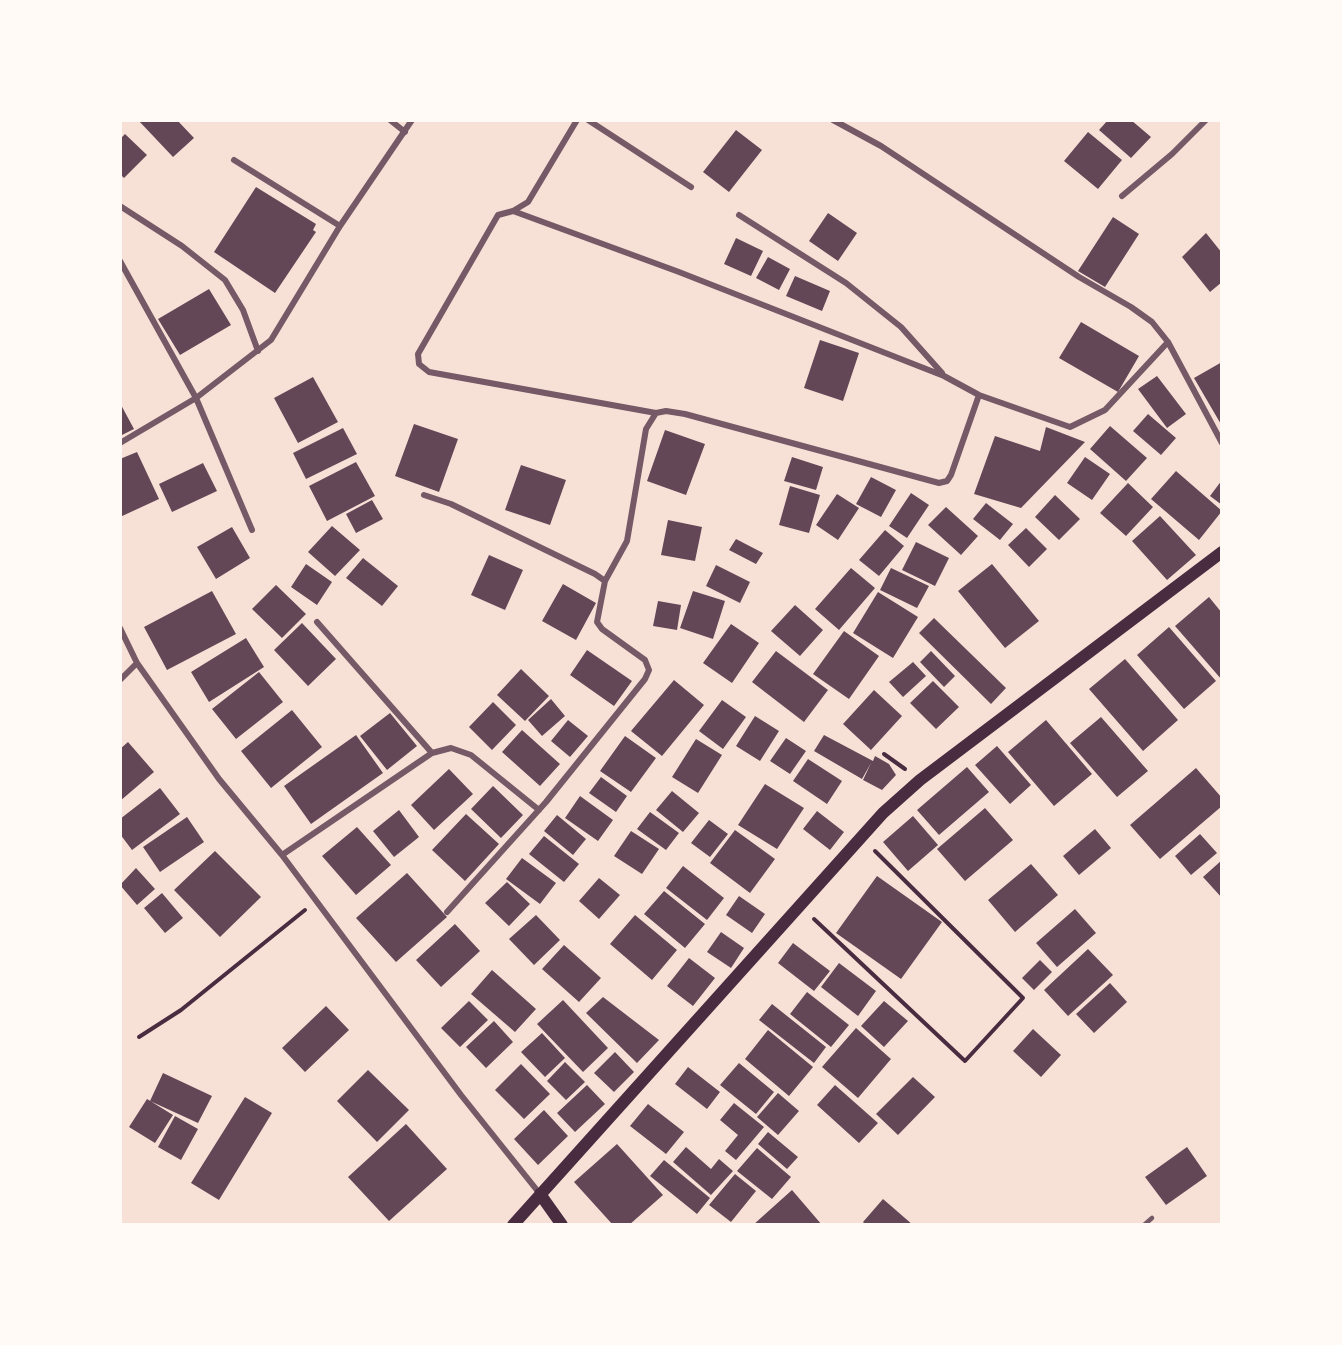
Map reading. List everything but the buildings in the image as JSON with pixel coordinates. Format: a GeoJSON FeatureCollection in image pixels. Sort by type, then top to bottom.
{"type":"FeatureCollection","features":[{"type":"Feature","properties":{"kind":"main road"},"geometry":{"type":"LineString","coordinates":[[513,1225],[883,813],[920,780],[1222,552]]}},
{"type":"Feature","properties":{"kind":"main road"},"geometry":{"type":"LineString","coordinates":[[540,1194],[562,1225]]}},
{"type":"Feature","properties":{"kind":"street"},"geometry":{"type":"LineString","coordinates":[[390,120],[405,132]]}},
{"type":"Feature","properties":{"kind":"street"},"geometry":{"type":"LineString","coordinates":[[120,443],[196,398],[258,351],[281,324],[340,226],[412,120]]}},
{"type":"Feature","properties":{"kind":"street"},"geometry":{"type":"LineString","coordinates":[[577,120],[528,202],[513,211],[498,215],[418,354],[419,364],[429,372],[656,414],[666,411],[685,414],[939,483],[947,481],[951,475],[979,395]]}},
{"type":"Feature","properties":{"kind":"street"},"geometry":{"type":"LineString","coordinates":[[588,120],[691,187]]}},
{"type":"Feature","properties":{"kind":"street"},"geometry":{"type":"LineString","coordinates":[[833,120],[881,146],[1079,278],[1152,322],[1168,342],[1222,443]]}},
{"type":"Feature","properties":{"kind":"street"},"geometry":{"type":"LineString","coordinates":[[1122,196],[1172,154],[1206,120]]}},
{"type":"Feature","properties":{"kind":"street"},"geometry":{"type":"LineString","coordinates":[[234,160],[340,226]]}},
{"type":"Feature","properties":{"kind":"street"},"geometry":{"type":"LineString","coordinates":[[120,206],[182,246],[225,280],[243,310],[258,351]]}},
{"type":"Feature","properties":{"kind":"street"},"geometry":{"type":"LineString","coordinates":[[513,211],[679,272],[944,376],[979,395],[1070,427],[1105,410],[1168,342]]}},
{"type":"Feature","properties":{"kind":"street"},"geometry":{"type":"LineString","coordinates":[[739,215],[846,283],[901,327],[944,376]]}},
{"type":"Feature","properties":{"kind":"street"},"geometry":{"type":"LineString","coordinates":[[120,261],[196,398],[252,530]]}},
{"type":"Feature","properties":{"kind":"street"},"geometry":{"type":"LineString","coordinates":[[447,912],[538,810],[645,679],[649,670],[645,660],[602,629],[597,622],[605,581],[627,540],[646,429],[656,414]]}},
{"type":"Feature","properties":{"kind":"street"},"geometry":{"type":"LineString","coordinates":[[424,495],[451,504],[605,581]]}},
{"type":"Feature","properties":{"kind":"street"},"geometry":{"type":"LineString","coordinates":[[318,622],[432,753]]}},
{"type":"Feature","properties":{"kind":"street"},"geometry":{"type":"LineString","coordinates":[[120,628],[137,663],[219,779],[282,855],[315,902],[540,1194]]}},
{"type":"Feature","properties":{"kind":"street"},"geometry":{"type":"LineString","coordinates":[[120,680],[137,663]]}},
{"type":"Feature","properties":{"kind":"street"},"geometry":{"type":"LineString","coordinates":[[282,855],[432,753],[451,748],[471,755],[538,810]]}},
{"type":"Feature","properties":{"kind":"lane"},"geometry":{"type":"LineString","coordinates":[[1144,1225],[1152,1218]]}},
{"type":"Feature","properties":{"kind":"path"},"geometry":{"type":"LineString","coordinates":[[801,907],[965,1061],[1023,998],[861,838]]}},
{"type":"Feature","properties":{"kind":"path"},"geometry":{"type":"LineString","coordinates":[[139,1037],[181,1010],[315,902]]}}]}
